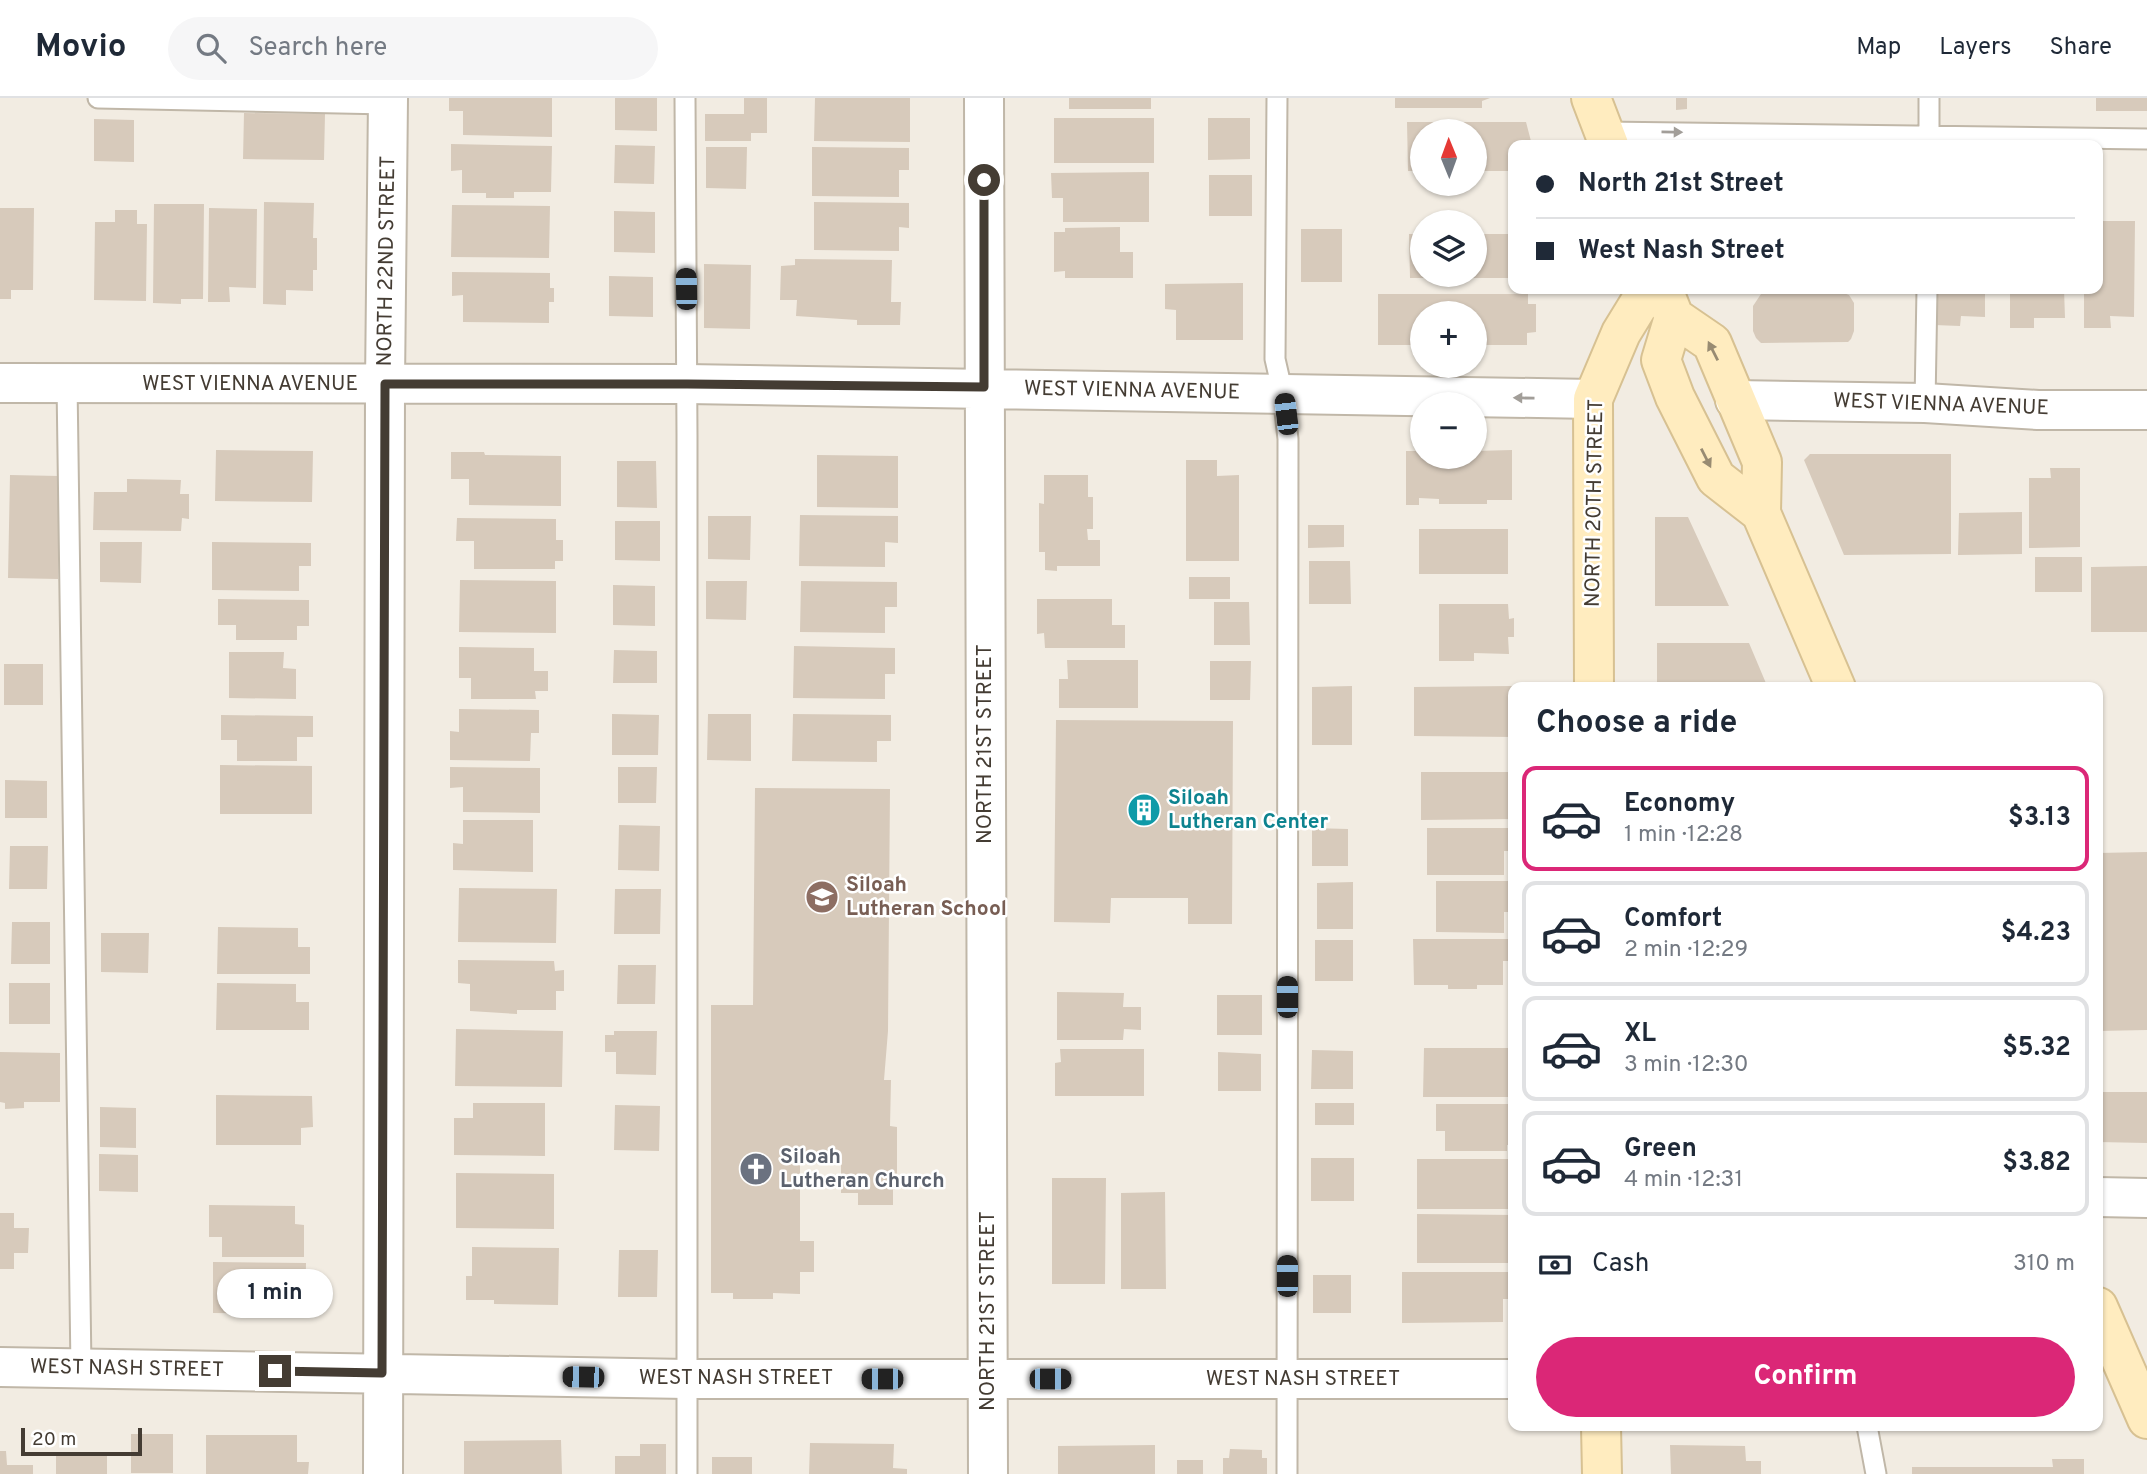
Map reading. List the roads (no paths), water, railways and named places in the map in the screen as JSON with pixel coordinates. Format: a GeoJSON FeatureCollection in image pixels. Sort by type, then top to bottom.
{"type":"FeatureCollection","features":[{"type":"Feature","properties":{"kind":"main road","name":"NORTH 20TH STREET"},"geometry":{"type":"LineString","coordinates":[[1594,682],[1592,399],[1621,333],[1645,294]]}},
{"type":"Feature","properties":{"kind":"main road"},"geometry":{"type":"LineString","coordinates":[[1669,303],[1712,344],[1762,462],[1761,513],[1833,682]]}},
{"type":"Feature","properties":{"kind":"main road"},"geometry":{"type":"LineString","coordinates":[[1669,303],[1661,360],[1675,397],[1716,478],[1761,513]]}},
{"type":"Feature","properties":{"kind":"main road"},"geometry":{"type":"LineString","coordinates":[[2103,1318],[2147,1419]]}},
{"type":"Feature","properties":{"kind":"main road"},"geometry":{"type":"LineString","coordinates":[[1601,1431],[1602,1474]]}},
{"type":"Feature","properties":{"kind":"street","name":"NORTH 21ST STREET"},"geometry":{"type":"LineString","coordinates":[[984,98],[988,1474]]}},
{"type":"Feature","properties":{"kind":"street","name":"NORTH 22ND STREET"},"geometry":{"type":"LineString","coordinates":[[383,1474],[388,101]]}},
{"type":"Feature","properties":{"kind":"street","name":"WEST VIENNA AVENUE"},"geometry":{"type":"LineString","coordinates":[[0,383],[687,384],[1592,399]]}},
{"type":"Feature","properties":{"kind":"street","name":"WEST VIENNA AVENUE"},"geometry":{"type":"LineString","coordinates":[[1735,400],[1925,403],[2038,410],[2147,410]]}},
{"type":"Feature","properties":{"kind":"street"},"geometry":{"type":"LineString","coordinates":[[2103,1197],[2147,1198]]}},
{"type":"Feature","properties":{"kind":"street","name":"WEST NASH STREET"},"geometry":{"type":"LineString","coordinates":[[0,1367],[687,1379],[1508,1379]]}},
{"type":"Feature","properties":{"kind":"lane"},"geometry":{"type":"LineString","coordinates":[[98,98],[388,101]]}},
{"type":"Feature","properties":{"kind":"lane"},"geometry":{"type":"LineString","coordinates":[[685,98],[687,1474]]}},
{"type":"Feature","properties":{"kind":"lane"},"geometry":{"type":"LineString","coordinates":[[1277,98],[1275,359],[1283,394],[1288,439],[1286,1474]]}},
{"type":"Feature","properties":{"kind":"lane"},"geometry":{"type":"LineString","coordinates":[[1929,98],[1929,140]]}},
{"type":"Feature","properties":{"kind":"lane"},"geometry":{"type":"LineString","coordinates":[[1601,125],[1929,140],[2147,139]]}},
{"type":"Feature","properties":{"kind":"lane"},"geometry":{"type":"LineString","coordinates":[[1925,403],[1927,294]]}},
{"type":"Feature","properties":{"kind":"lane"},"geometry":{"type":"LineString","coordinates":[[66,383],[81,1368]]}},
{"type":"Feature","properties":{"kind":"lane"},"geometry":{"type":"LineString","coordinates":[[1868,1431],[1876,1474]]}},
{"type":"Feature","properties":{"kind":"place","name":"Siloah Lutheran Center"},"geometry":{"type":"Point","coordinates":[1144,810]}},
{"type":"Feature","properties":{"kind":"place","name":"Siloah Lutheran School"},"geometry":{"type":"Point","coordinates":[822,897]}},
{"type":"Feature","properties":{"kind":"place","name":"Siloah Lutheran Church"},"geometry":{"type":"Point","coordinates":[756,1169]}}]}
